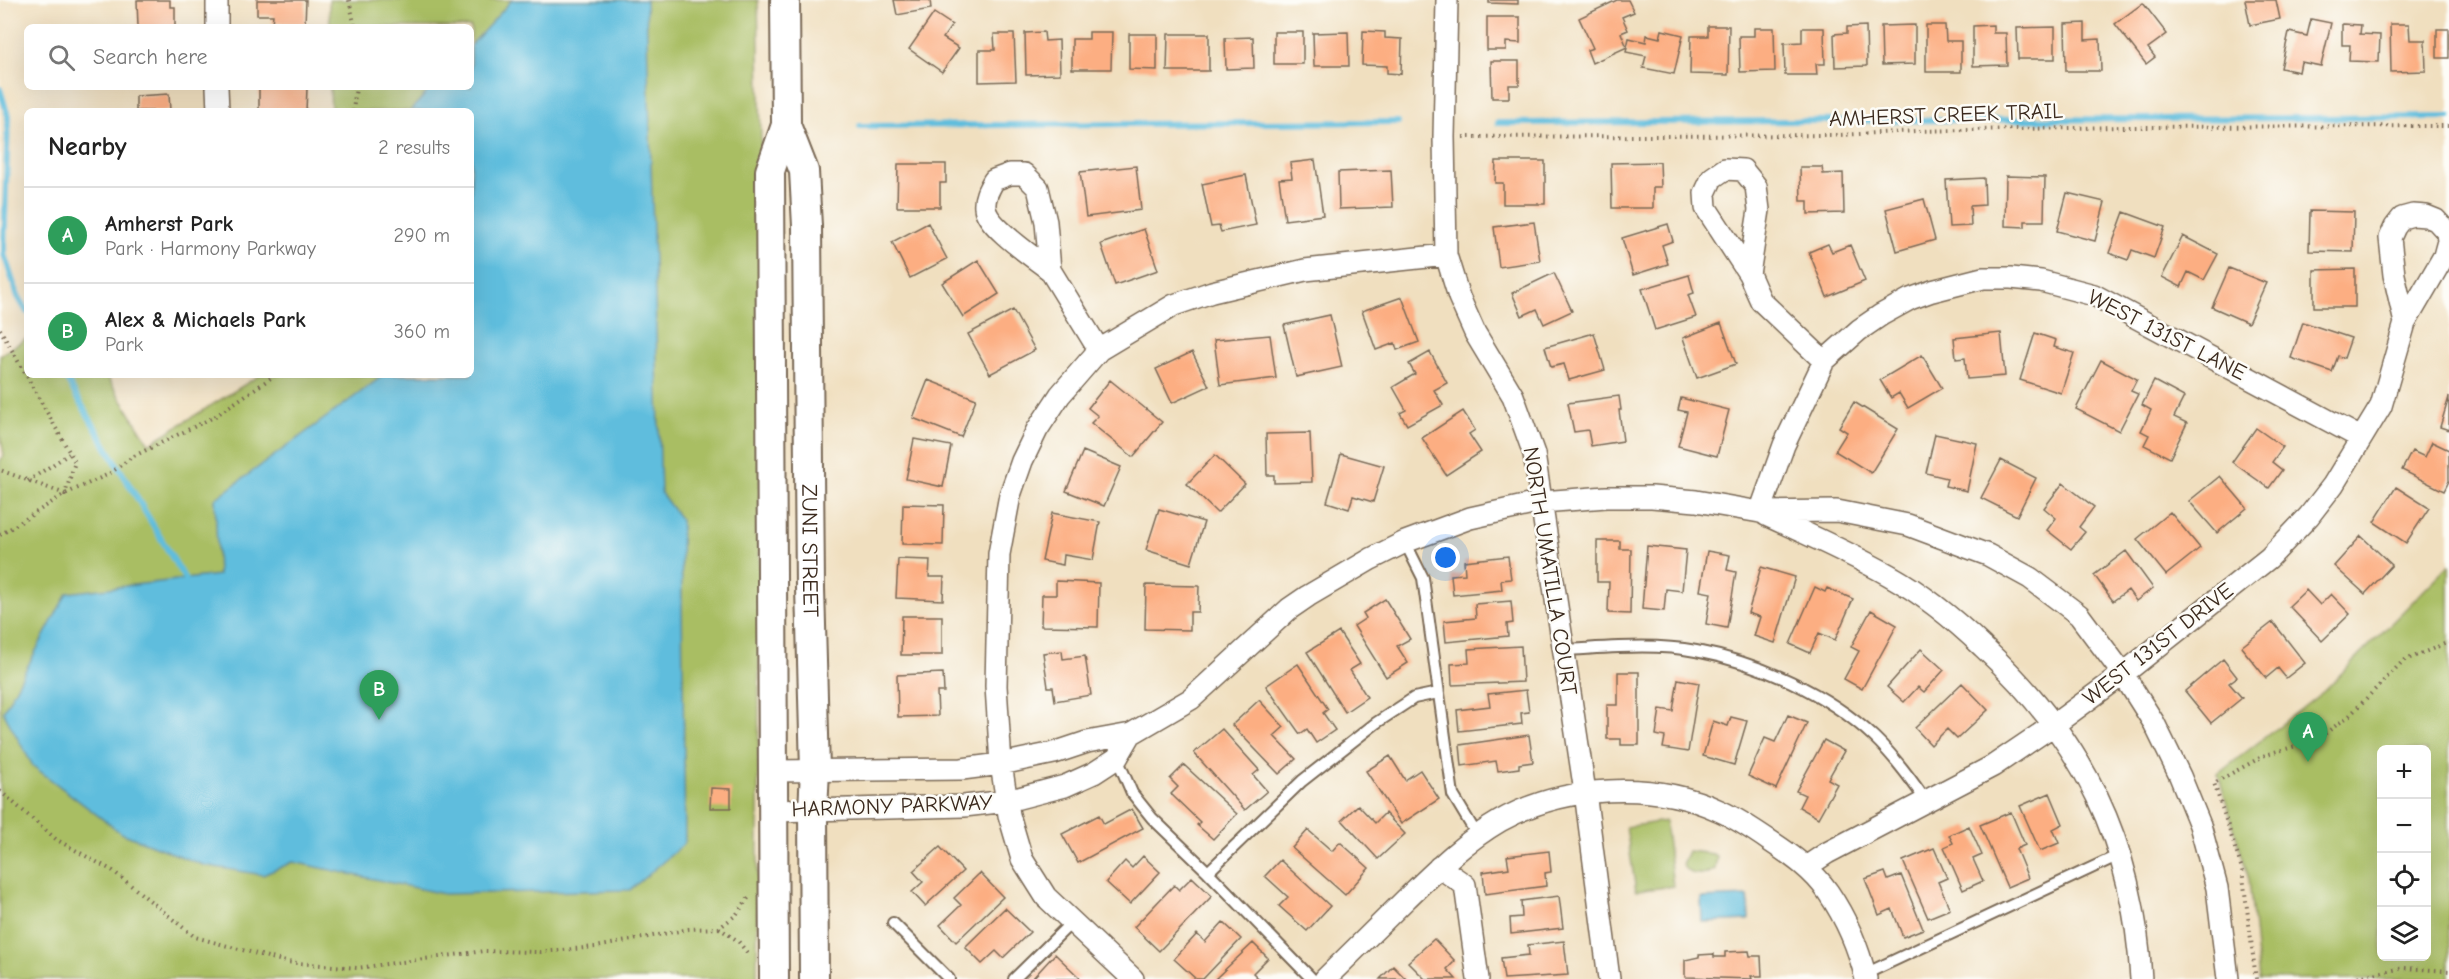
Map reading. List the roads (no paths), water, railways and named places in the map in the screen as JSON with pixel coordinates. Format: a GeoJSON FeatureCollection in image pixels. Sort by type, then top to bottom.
{"type":"FeatureCollection","features":[{"type":"Feature","properties":{"kind":"main road","name":"ZUNI STREET"},"geometry":{"type":"LineString","coordinates":[[774,979],[770,171],[786,125],[785,0]]}},
{"type":"Feature","properties":{"kind":"main road","name":"ZUNI STREET"},"geometry":{"type":"LineString","coordinates":[[786,125],[804,171],[807,226],[810,588],[815,770],[813,811],[814,979]]}},
{"type":"Feature","properties":{"kind":"street"},"geometry":{"type":"LineString","coordinates":[[217,0],[217,24]]}},
{"type":"Feature","properties":{"kind":"street","name":"NORTH UMATILLA COURT"},"geometry":{"type":"LineString","coordinates":[[1447,0],[1444,137],[1446,255],[1459,297],[1475,333],[1513,396],[1534,454],[1585,792],[1610,979]]}},
{"type":"Feature","properties":{"kind":"street"},"geometry":{"type":"LineString","coordinates":[[217,90],[218,108]]}},
{"type":"Feature","properties":{"kind":"street"},"geometry":{"type":"LineString","coordinates":[[1133,979],[1046,897],[1022,859],[1014,838],[1001,764],[996,686],[999,554],[1010,495],[1022,461],[1037,430],[1060,395],[1099,350],[1157,313],[1212,292],[1305,270],[1446,255]]}},
{"type":"Feature","properties":{"kind":"street"},"geometry":{"type":"LineString","coordinates":[[1050,270],[1099,350]]}},
{"type":"Feature","properties":{"kind":"street"},"geometry":{"type":"LineString","coordinates":[[1749,274],[1761,301],[1824,361]]}},
{"type":"Feature","properties":{"kind":"street","name":"WEST 131ST LANE"},"geometry":{"type":"LineString","coordinates":[[1760,512],[1784,445],[1824,361],[1859,330],[1910,299],[1983,278],[2041,281],[2070,287],[2118,306],[2361,438]]}},
{"type":"Feature","properties":{"kind":"street","name":"WEST 131ST DRIVE"},"geometry":{"type":"LineString","coordinates":[[1806,867],[1827,853],[1993,766],[2123,674],[2269,558],[2309,516],[2333,485],[2381,406],[2405,323]]}},
{"type":"Feature","properties":{"kind":"street","name":"HARMONY PARKWAY"},"geometry":{"type":"LineString","coordinates":[[773,771],[962,769],[1001,764],[1054,753],[1088,742],[1131,734],[1191,699],[1289,609],[1308,596],[1405,542],[1470,518],[1542,502],[1606,497],[1652,497],[1696,501],[1760,512],[1837,512],[1898,523],[1988,555],[2030,578],[2079,615],[2123,674],[2154,723],[2175,765],[2200,825],[2217,888],[2228,979]]}},
{"type":"Feature","properties":{"kind":"street","name":"HARMONY PARKWAY"},"geometry":{"type":"LineString","coordinates":[[1760,512],[1890,576],[1957,622],[2014,675],[2055,724],[2100,798],[2127,876],[2140,979]]}},
{"type":"Feature","properties":{"kind":"street","name":"HARMONY PARKWAY"},"geometry":{"type":"LineString","coordinates":[[774,811],[964,806],[1007,801],[1065,786],[1094,773],[1117,758],[1131,734]]}},
{"type":"Feature","properties":{"kind":"street"},"geometry":{"type":"LineString","coordinates":[[1325,979],[1439,867],[1502,820],[1531,808],[1585,792],[1629,790],[1662,794],[1718,810],[1749,826],[1806,867],[1828,891],[1841,915],[1866,977]]}},
{"type":"Feature","properties":{"kind":"street"},"geometry":{"type":"LineString","coordinates":[[1439,867],[1465,885],[1478,979]]}},
{"type":"Feature","properties":{"kind":"lane"},"geometry":{"type":"LineString","coordinates":[[1405,542],[1423,578],[1453,795],[1478,836]]}},
{"type":"Feature","properties":{"kind":"lane"},"geometry":{"type":"LineString","coordinates":[[1564,650],[1637,646],[1695,651],[1755,667],[1799,686],[1841,711],[1875,737],[1906,773],[1926,801]]}},
{"type":"Feature","properties":{"kind":"lane"},"geometry":{"type":"LineString","coordinates":[[1208,872],[1311,774],[1376,723],[1414,698],[1438,693]]}},
{"type":"Feature","properties":{"kind":"lane"},"geometry":{"type":"LineString","coordinates":[[1117,758],[1132,793],[1152,818],[1312,979]]}},
{"type":"Feature","properties":{"kind":"lane"},"geometry":{"type":"LineString","coordinates":[[1866,977],[2119,855]]}},
{"type":"Feature","properties":{"kind":"lane"},"geometry":{"type":"LineString","coordinates":[[1014,979],[1072,922]]}},
{"type":"Feature","properties":{"kind":"lane"},"geometry":{"type":"LineString","coordinates":[[893,923],[949,979]]}},
{"type":"Feature","properties":{"kind":"water"},"geometry":{"type":"Polygon","coordinates":[[[512,0],[646,0],[661,493],[681,520],[685,843],[630,890],[444,894],[293,862],[263,875],[203,865],[121,833],[33,766],[3,712],[67,593],[218,575],[215,499],[380,378],[474,378],[474,108],[413,108],[429,90],[474,90],[474,42],[512,0]]]}},
{"type":"Feature","properties":{"kind":"water"},"geometry":{"type":"Polygon","coordinates":[[[1748,896],[1749,920],[1702,922],[1701,898],[1748,896]]]}},
{"type":"Feature","properties":{"kind":"waterway"},"geometry":{"type":"LineString","coordinates":[[0,89],[8,116],[4,254],[18,297],[24,307]]}},
{"type":"Feature","properties":{"kind":"waterway"},"geometry":{"type":"LineString","coordinates":[[1498,123],[2449,117]]}},
{"type":"Feature","properties":{"kind":"waterway"},"geometry":{"type":"LineString","coordinates":[[860,126],[1398,122]]}},
{"type":"Feature","properties":{"kind":"waterway"},"geometry":{"type":"LineString","coordinates":[[66,378],[185,579]]}},
{"type":"Feature","properties":{"kind":"place","name":"Alex & Michaels Park"},"geometry":{"type":"Point","coordinates":[379,720]}},
{"type":"Feature","properties":{"kind":"place","name":"Amherst Park"},"geometry":{"type":"Point","coordinates":[2308,762]}}]}
